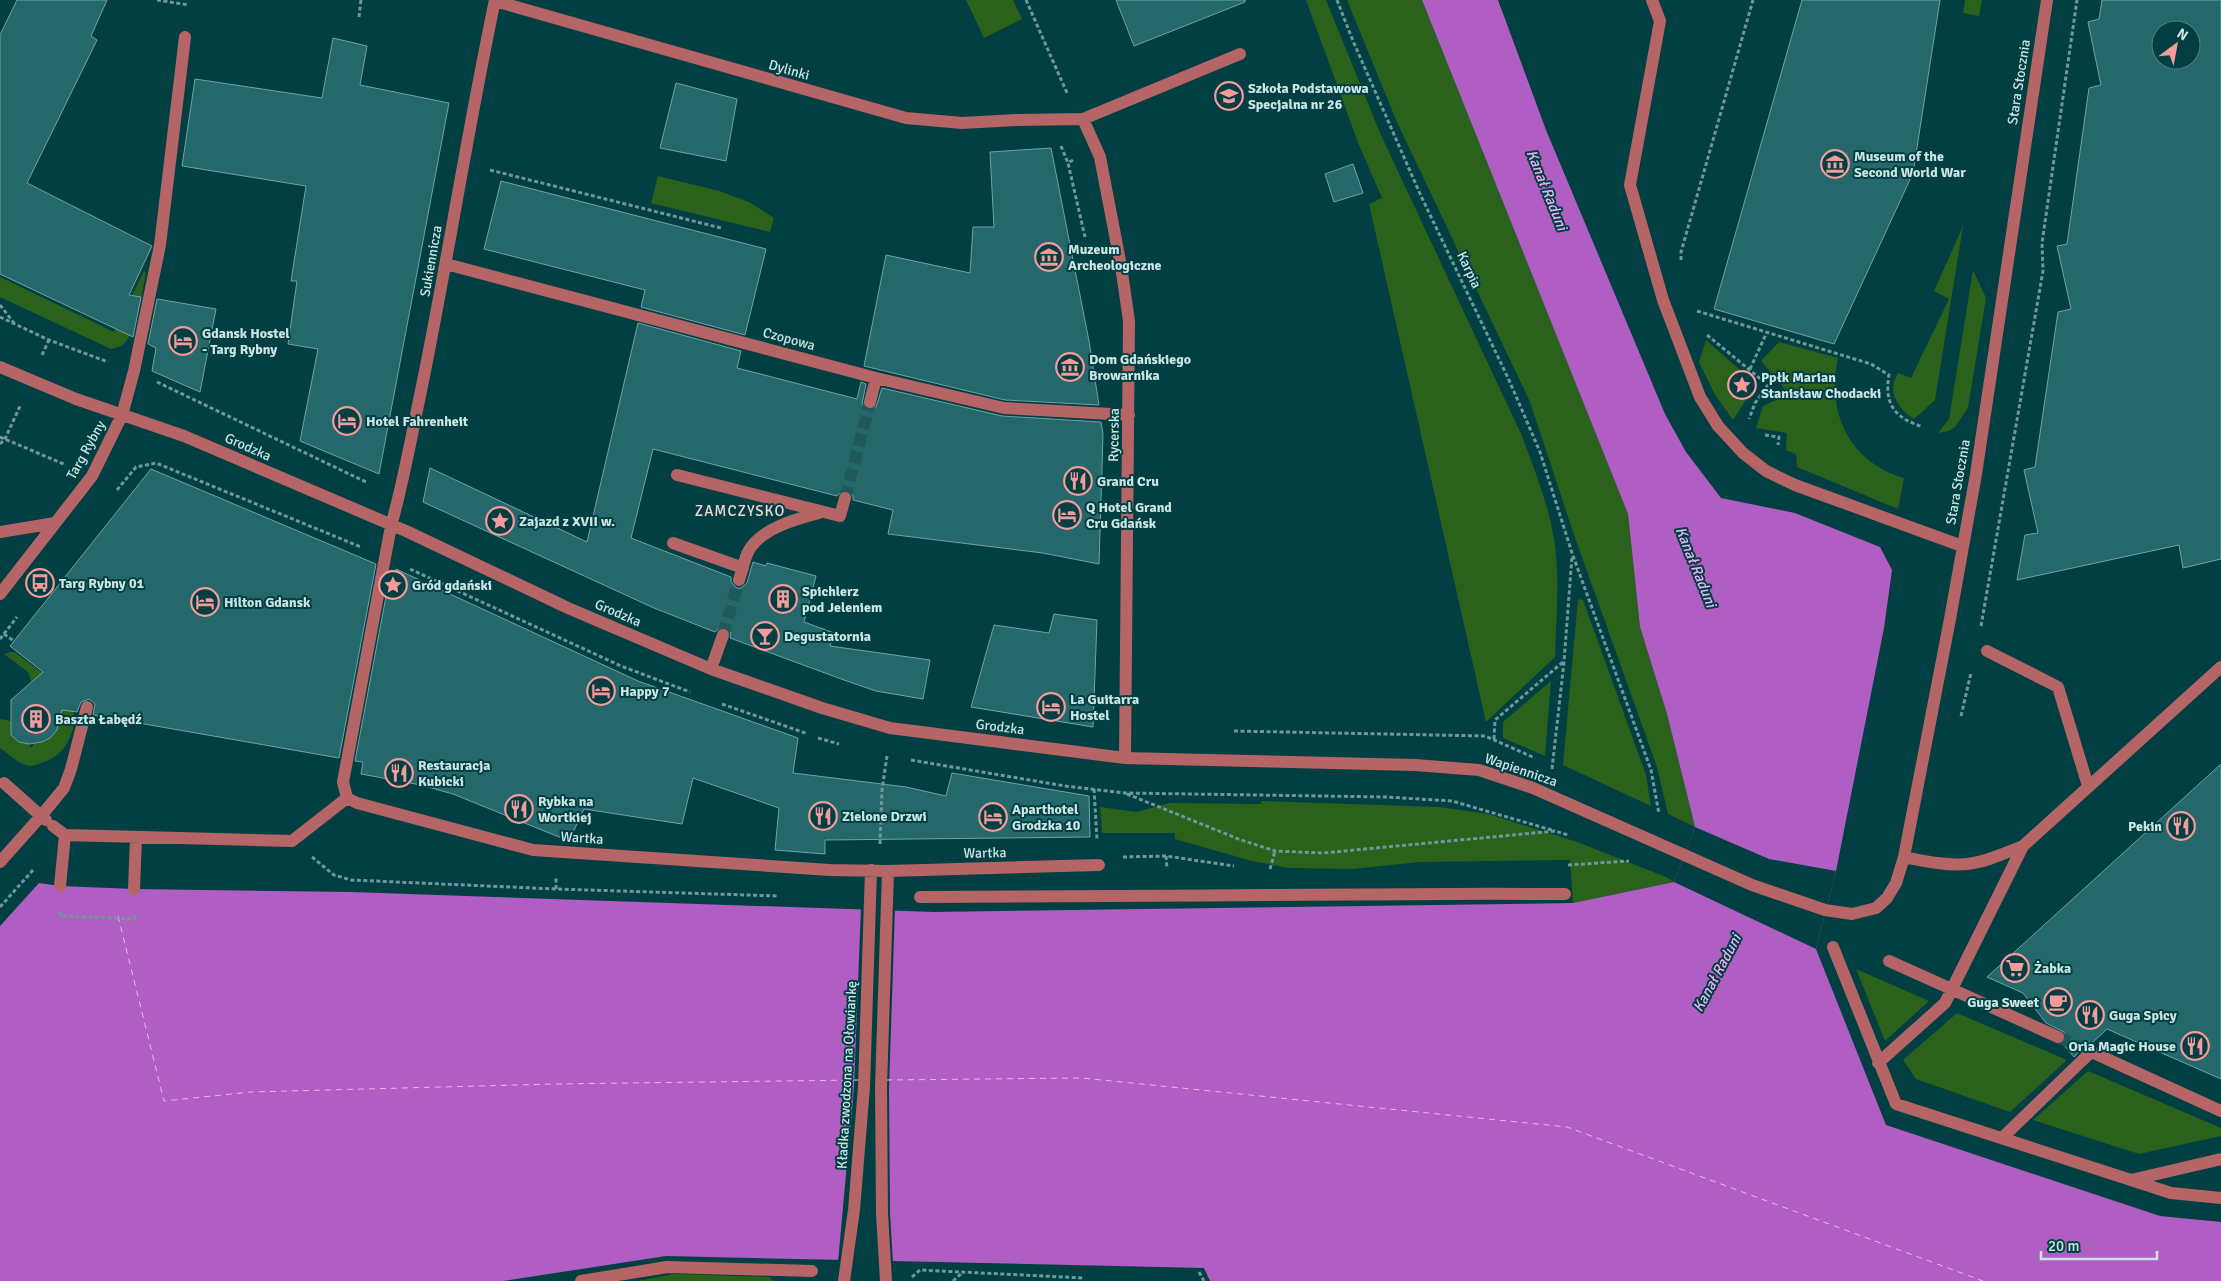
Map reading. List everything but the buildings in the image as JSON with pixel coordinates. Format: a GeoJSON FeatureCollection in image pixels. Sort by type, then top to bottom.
{"type":"FeatureCollection","features":[{"type":"Feature","properties":{"kind":"street"},"geometry":{"type":"LineString","coordinates":[[1652,0],[1660,21],[1630,186],[1663,300],[1700,397],[1718,426],[1737,447],[1766,471],[1795,486],[1962,546]]}},
{"type":"Feature","properties":{"kind":"street","name":"Stara Stocznia"},"geometry":{"type":"LineString","coordinates":[[1825,910],[1852,914],[1876,908],[1887,898],[1896,883],[1904,857],[1950,620],[1977,465],[2047,0]]}},
{"type":"Feature","properties":{"kind":"street","name":"Dylinki"},"geometry":{"type":"LineString","coordinates":[[495,1],[906,118],[962,123],[1016,120],[1083,120]]}},
{"type":"Feature","properties":{"kind":"street","name":"Sukiennicza"},"geometry":{"type":"LineString","coordinates":[[391,526],[399,497],[446,264],[480,64],[495,1]]}},
{"type":"Feature","properties":{"kind":"street","name":"Targ Rybny"},"geometry":{"type":"LineString","coordinates":[[0,594],[92,476],[122,414],[134,371],[160,245],[185,37]]}},
{"type":"Feature","properties":{"kind":"street"},"geometry":{"type":"LineString","coordinates":[[1083,120],[1240,54]]}},
{"type":"Feature","properties":{"kind":"street","name":"Rycerska"},"geometry":{"type":"LineString","coordinates":[[1083,120],[1100,157],[1130,321],[1125,758]]}},
{"type":"Feature","properties":{"kind":"street","name":"Czopowa"},"geometry":{"type":"LineString","coordinates":[[446,264],[876,378],[1004,408],[1129,415]]}},
{"type":"Feature","properties":{"kind":"street","name":"Grodzka"},"geometry":{"type":"LineString","coordinates":[[0,367],[76,399],[184,436],[391,526],[568,608],[711,669],[822,708],[890,728],[1125,758]]}},
{"type":"Feature","properties":{"kind":"street"},"geometry":{"type":"LineString","coordinates":[[870,402],[876,378]]}},
{"type":"Feature","properties":{"kind":"street"},"geometry":{"type":"LineString","coordinates":[[677,475],[821,513],[840,516],[845,498]]}},
{"type":"Feature","properties":{"kind":"street"},"geometry":{"type":"LineString","coordinates":[[673,543],[741,574],[748,552],[757,540],[772,530],[799,519],[821,513]]}},
{"type":"Feature","properties":{"kind":"street"},"geometry":{"type":"LineString","coordinates":[[0,532],[55,522]]}},
{"type":"Feature","properties":{"kind":"street"},"geometry":{"type":"LineString","coordinates":[[4,783],[65,835],[292,841],[347,798],[343,782],[391,526]]}},
{"type":"Feature","properties":{"kind":"street"},"geometry":{"type":"LineString","coordinates":[[711,669],[722,635]]}},
{"type":"Feature","properties":{"kind":"street"},"geometry":{"type":"LineString","coordinates":[[1987,651],[2058,687],[2088,786]]}},
{"type":"Feature","properties":{"kind":"street"},"geometry":{"type":"LineString","coordinates":[[1878,1063],[1945,1003],[2023,846],[2221,667]]}},
{"type":"Feature","properties":{"kind":"street"},"geometry":{"type":"LineString","coordinates":[[0,862],[12,849],[47,821],[64,788],[71,769],[87,707]]}},
{"type":"Feature","properties":{"kind":"street","name":"Wapiennicza"},"geometry":{"type":"LineString","coordinates":[[1125,758],[1415,765],[1479,770],[1545,793],[1651,838],[1752,885],[1825,910]]}},
{"type":"Feature","properties":{"kind":"street","name":"Wartka"},"geometry":{"type":"LineString","coordinates":[[347,798],[446,828],[533,850],[830,870],[888,871],[1099,865]]}},
{"type":"Feature","properties":{"kind":"street"},"geometry":{"type":"LineString","coordinates":[[60,886],[65,835]]}},
{"type":"Feature","properties":{"kind":"street"},"geometry":{"type":"LineString","coordinates":[[134,889],[136,838]]}},
{"type":"Feature","properties":{"kind":"street"},"geometry":{"type":"LineString","coordinates":[[1904,857],[1936,863],[1967,864],[1988,859],[2023,846]]}},
{"type":"Feature","properties":{"kind":"street","name":"Kładka zwodzona na Ołowiankę"},"geometry":{"type":"LineString","coordinates":[[844,1281],[854,1210],[864,1087],[871,870]]}},
{"type":"Feature","properties":{"kind":"street"},"geometry":{"type":"LineString","coordinates":[[886,1281],[882,1213],[881,1087],[888,871]]}},
{"type":"Feature","properties":{"kind":"street"},"geometry":{"type":"LineString","coordinates":[[920,897],[1565,894]]}},
{"type":"Feature","properties":{"kind":"street"},"geometry":{"type":"LineString","coordinates":[[1833,947],[1896,1104],[2171,1193],[2221,1198]]}},
{"type":"Feature","properties":{"kind":"street"},"geometry":{"type":"LineString","coordinates":[[1889,961],[2058,1038]]}},
{"type":"Feature","properties":{"kind":"street"},"geometry":{"type":"LineString","coordinates":[[2002,1138],[2088,1051],[2221,1111]]}},
{"type":"Feature","properties":{"kind":"street"},"geometry":{"type":"LineString","coordinates":[[2130,1180],[2221,1159]]}},
{"type":"Feature","properties":{"kind":"street"},"geometry":{"type":"LineString","coordinates":[[581,1281],[667,1268],[812,1271]]}},
{"type":"Feature","properties":{"kind":"path"},"geometry":{"type":"LineString","coordinates":[[156,0],[189,5]]}},
{"type":"Feature","properties":{"kind":"path"},"geometry":{"type":"LineString","coordinates":[[359,16],[361,0]]}},
{"type":"Feature","properties":{"kind":"path"},"geometry":{"type":"LineString","coordinates":[[1026,0],[1068,94]]}},
{"type":"Feature","properties":{"kind":"path","name":"Karpia"},"geometry":{"type":"LineString","coordinates":[[1337,0],[1421,196],[1509,380],[1540,452],[1572,553],[1651,770],[1659,818],[1640,860],[1571,865]]}},
{"type":"Feature","properties":{"kind":"path"},"geometry":{"type":"LineString","coordinates":[[1681,252],[1753,0]]}},
{"type":"Feature","properties":{"kind":"path"},"geometry":{"type":"LineString","coordinates":[[482,168],[721,228]]}},
{"type":"Feature","properties":{"kind":"path"},"geometry":{"type":"LineString","coordinates":[[1663,300],[1871,364],[1889,375],[1888,399],[1895,412],[1904,420],[1923,427]]}},
{"type":"Feature","properties":{"kind":"path"},"geometry":{"type":"LineString","coordinates":[[0,305],[14,324]]}},
{"type":"Feature","properties":{"kind":"path"},"geometry":{"type":"LineString","coordinates":[[0,317],[49,340],[134,371],[399,497]]}},
{"type":"Feature","properties":{"kind":"path"},"geometry":{"type":"LineString","coordinates":[[1701,331],[1768,385],[1755,403],[1737,447]]}},
{"type":"Feature","properties":{"kind":"path"},"geometry":{"type":"LineString","coordinates":[[1750,369],[1767,332]]}},
{"type":"Feature","properties":{"kind":"path"},"geometry":{"type":"LineString","coordinates":[[0,437],[119,488]]}},
{"type":"Feature","properties":{"kind":"path"},"geometry":{"type":"LineString","coordinates":[[0,444],[5,439]]}},
{"type":"Feature","properties":{"kind":"path"},"geometry":{"type":"LineString","coordinates":[[114,495],[136,467],[156,463],[621,666],[692,693]]}},
{"type":"Feature","properties":{"kind":"path"},"geometry":{"type":"LineString","coordinates":[[1545,793],[1553,766],[1564,662],[1572,553]]}},
{"type":"Feature","properties":{"kind":"path"},"geometry":{"type":"LineString","coordinates":[[0,639],[20,612]]}},
{"type":"Feature","properties":{"kind":"path"},"geometry":{"type":"LineString","coordinates":[[4,634],[14,641]]}},
{"type":"Feature","properties":{"kind":"path"},"geometry":{"type":"LineString","coordinates":[[1494,740],[1495,720],[1564,662]]}},
{"type":"Feature","properties":{"kind":"path"},"geometry":{"type":"LineString","coordinates":[[719,703],[764,720],[844,745]]}},
{"type":"Feature","properties":{"kind":"path"},"geometry":{"type":"LineString","coordinates":[[878,754],[896,758]]}},
{"type":"Feature","properties":{"kind":"path"},"geometry":{"type":"LineString","coordinates":[[880,829],[887,756]]}},
{"type":"Feature","properties":{"kind":"path"},"geometry":{"type":"LineString","coordinates":[[905,759],[1125,793],[1376,797],[1452,801],[1570,836]]}},
{"type":"Feature","properties":{"kind":"path"},"geometry":{"type":"LineString","coordinates":[[1094,789],[1096,818]]}},
{"type":"Feature","properties":{"kind":"path"},"geometry":{"type":"LineString","coordinates":[[1125,793],[1240,840],[1275,851],[1323,853],[1555,831]]}},
{"type":"Feature","properties":{"kind":"path"},"geometry":{"type":"LineString","coordinates":[[292,841],[334,875],[351,880],[566,890],[789,896]]}},
{"type":"Feature","properties":{"kind":"path"},"geometry":{"type":"LineString","coordinates":[[1269,872],[1275,851]]}},
{"type":"Feature","properties":{"kind":"path"},"geometry":{"type":"LineString","coordinates":[[60,886],[60,916],[135,919],[134,889]]}},
{"type":"Feature","properties":{"kind":"path"},"geometry":{"type":"LineString","coordinates":[[911,1278],[920,1270],[1084,1278]]}},
{"type":"Feature","properties":{"kind":"path"},"geometry":{"type":"LineString","coordinates":[[953,1281],[963,1272]]}},
{"type":"Feature","properties":{"kind":"path"},"geometry":{"type":"LineString","coordinates":[[1199,1272],[1204,1281]]}},
{"type":"Feature","properties":{"kind":"green space"},"geometry":{"type":"Polygon","coordinates":[[[966,0],[1013,0],[1022,19],[984,38],[966,0]]]}},
{"type":"Feature","properties":{"kind":"green space"},"geometry":{"type":"Polygon","coordinates":[[[1306,0],[1326,0],[1380,133],[1522,436],[1543,493],[1551,523],[1556,554],[1557,580],[1555,657],[1486,722],[1369,204],[1382,198],[1359,145],[1306,0]]]}},
{"type":"Feature","properties":{"kind":"green space"},"geometry":{"type":"Polygon","coordinates":[[[1347,0],[1422,0],[1628,514],[1640,627],[1667,714],[1695,827],[1668,814],[1657,767],[1573,532],[1530,402],[1396,120],[1347,0]]]}},
{"type":"Feature","properties":{"kind":"green space"},"geometry":{"type":"Polygon","coordinates":[[[1965,0],[1982,0],[1979,16],[1963,13],[1965,0]]]}},
{"type":"Feature","properties":{"kind":"green space"},"geometry":{"type":"Polygon","coordinates":[[[658,176],[719,191],[749,202],[774,218],[770,232],[651,203],[658,176]]]}},
{"type":"Feature","properties":{"kind":"green space"},"geometry":{"type":"Polygon","coordinates":[[[1963,226],[1935,400],[1914,419],[1903,410],[1895,399],[1893,386],[1898,373],[1911,378],[1949,299],[1934,291],[1963,226]]]}},
{"type":"Feature","properties":{"kind":"green space"},"geometry":{"type":"Polygon","coordinates":[[[1973,270],[1986,298],[1968,408],[1955,427],[1949,431],[1938,433],[1949,419],[1973,270]]]}},
{"type":"Feature","properties":{"kind":"green space"},"geometry":{"type":"Polygon","coordinates":[[[144,271],[146,273],[136,321],[128,339],[122,346],[111,349],[0,297],[0,277],[114,332],[144,271]]]}},
{"type":"Feature","properties":{"kind":"green space"},"geometry":{"type":"Polygon","coordinates":[[[1706,340],[1756,384],[1733,420],[1715,395],[1699,362],[1706,340]]]}},
{"type":"Feature","properties":{"kind":"green space"},"geometry":{"type":"Polygon","coordinates":[[[1779,342],[1838,358],[1835,378],[1839,415],[1846,432],[1856,447],[1869,460],[1885,470],[1904,478],[1898,509],[1797,467],[1796,454],[1786,450],[1787,433],[1756,428],[1763,406],[1789,394],[1761,361],[1779,342]]]}},
{"type":"Feature","properties":{"kind":"green space"},"geometry":{"type":"Polygon","coordinates":[[[1578,599],[1583,600],[1646,775],[1651,806],[1563,765],[1578,599]]]}},
{"type":"Feature","properties":{"kind":"green space"},"geometry":{"type":"Polygon","coordinates":[[[16,653],[59,688],[66,696],[75,717],[60,714],[34,689],[28,672],[4,654],[16,653]]]}},
{"type":"Feature","properties":{"kind":"green space"},"geometry":{"type":"Polygon","coordinates":[[[1551,681],[1545,756],[1503,738],[1503,722],[1551,681]]]}},
{"type":"Feature","properties":{"kind":"green space"},"geometry":{"type":"Polygon","coordinates":[[[60,718],[75,720],[68,741],[55,757],[28,766],[19,762],[0,748],[0,719],[11,721],[19,742],[28,744],[31,748],[34,744],[44,741],[55,732],[60,718]]]}},
{"type":"Feature","properties":{"kind":"green space"},"geometry":{"type":"Polygon","coordinates":[[[1261,801],[1439,807],[1488,814],[1577,842],[1666,877],[1674,882],[1573,903],[1570,860],[1420,862],[1352,869],[1289,868],[1252,861],[1175,839],[1175,833],[1102,833],[1100,807],[1137,812],[1169,803],[1261,804],[1261,801]]]}},
{"type":"Feature","properties":{"kind":"green space"},"geometry":{"type":"Polygon","coordinates":[[[1856,969],[1929,1001],[1885,1041],[1856,969]]]}},
{"type":"Feature","properties":{"kind":"green space"},"geometry":{"type":"Polygon","coordinates":[[[1957,1013],[2067,1060],[2010,1112],[1916,1079],[1903,1060],[1957,1013]]]}},
{"type":"Feature","properties":{"kind":"green space"},"geometry":{"type":"Polygon","coordinates":[[[2088,1071],[2221,1128],[2221,1136],[2139,1154],[2033,1120],[2088,1071]]]}},
{"type":"Feature","properties":{"kind":"green space"},"geometry":{"type":"Polygon","coordinates":[[[674,1274],[769,1277],[774,1281],[638,1281],[674,1274]]]}},
{"type":"Feature","properties":{"kind":"water","name":"Kanał Raduni"},"geometry":{"type":"Polygon","coordinates":[[[1422,0],[1498,0],[1546,130],[1665,414],[1686,452],[1721,498],[1795,513],[1880,547],[1892,570],[1884,628],[1836,871],[1816,949],[1886,1125],[2160,1216],[2221,1222],[2221,1281],[1210,1281],[1204,1268],[666,1256],[503,1281],[0,1281],[0,926],[39,883],[60,886],[134,889],[351,892],[934,912],[1573,903],[1674,882],[1695,827],[1667,714],[1640,627],[1628,514],[1422,0]]]}},
{"type":"Feature","properties":{"kind":"pier"},"geometry":{"type":"Polygon","coordinates":[[[1695,827],[1769,859],[1836,871],[1816,949],[1674,882],[1695,827]]]}},
{"type":"Feature","properties":{"kind":"pier"},"geometry":{"type":"Polygon","coordinates":[[[861,907],[895,908],[889,1088],[890,1213],[893,1263],[838,1262],[854,1087],[861,907]]]}},
{"type":"Feature","properties":{"kind":"ferry route"},"geometry":{"type":"LineString","coordinates":[[118,916],[164,1101],[251,1092],[554,1084],[859,1080]]}},
{"type":"Feature","properties":{"kind":"ferry route"},"geometry":{"type":"LineString","coordinates":[[886,1080],[1082,1078],[1567,1127],[1983,1281]]}},
{"type":"Feature","properties":{"kind":"tunnel"},"geometry":{"type":"LineString","coordinates":[[845,498],[870,402]]}},
{"type":"Feature","properties":{"kind":"tunnel"},"geometry":{"type":"LineString","coordinates":[[723,635],[739,580]]}},
{"type":"Feature","properties":{"kind":"tunnel"},"geometry":{"type":"LineString","coordinates":[[2058,1037],[2085,1049]]}},
{"type":"Feature","properties":{"kind":"place","name":"Szkoła Podstawowa Specjalna nr 26"},"geometry":{"type":"Point","coordinates":[1229,96]}},
{"type":"Feature","properties":{"kind":"place","name":"Museum of the Second World War"},"geometry":{"type":"Point","coordinates":[1835,164]}},
{"type":"Feature","properties":{"kind":"place","name":"Muzeum Archeologiczne"},"geometry":{"type":"Point","coordinates":[1049,257]}},
{"type":"Feature","properties":{"kind":"place","name":"Gdansk Hostel - Targ Rybny"},"geometry":{"type":"Point","coordinates":[183,341]}},
{"type":"Feature","properties":{"kind":"place","name":"Dom Gdańskiego Browarnika"},"geometry":{"type":"Point","coordinates":[1070,367]}},
{"type":"Feature","properties":{"kind":"place","name":"Ppłk Marian Stanisław Chodacki"},"geometry":{"type":"Point","coordinates":[1742,385]}},
{"type":"Feature","properties":{"kind":"place","name":"Hotel Fahrenheit"},"geometry":{"type":"Point","coordinates":[347,421]}},
{"type":"Feature","properties":{"kind":"place","name":"Grand Cru"},"geometry":{"type":"Point","coordinates":[1078,481]}},
{"type":"Feature","properties":{"kind":"place","name":"Q Hotel Grand Cru Gdańsk"},"geometry":{"type":"Point","coordinates":[1067,515]}},
{"type":"Feature","properties":{"kind":"place","name":"Zajazd z XVII w."},"geometry":{"type":"Point","coordinates":[500,521]}},
{"type":"Feature","properties":{"kind":"place","name":"Targ Rybny 01"},"geometry":{"type":"Point","coordinates":[40,583]}},
{"type":"Feature","properties":{"kind":"place","name":"Gród gdański"},"geometry":{"type":"Point","coordinates":[393,585]}},
{"type":"Feature","properties":{"kind":"place","name":"Spichlerz pod Jeleniem"},"geometry":{"type":"Point","coordinates":[783,599]}},
{"type":"Feature","properties":{"kind":"place","name":"Hilton Gdansk"},"geometry":{"type":"Point","coordinates":[205,602]}},
{"type":"Feature","properties":{"kind":"place","name":"Degustatornia"},"geometry":{"type":"Point","coordinates":[765,636]}},
{"type":"Feature","properties":{"kind":"place","name":"Happy 7"},"geometry":{"type":"Point","coordinates":[601,691]}},
{"type":"Feature","properties":{"kind":"place","name":"La Guitarra Hostel"},"geometry":{"type":"Point","coordinates":[1051,707]}},
{"type":"Feature","properties":{"kind":"place","name":"Baszta Łabędź"},"geometry":{"type":"Point","coordinates":[36,719]}},
{"type":"Feature","properties":{"kind":"place","name":"Restauracja Kubicki"},"geometry":{"type":"Point","coordinates":[399,773]}},
{"type":"Feature","properties":{"kind":"place","name":"Rybka na Wortkiej"},"geometry":{"type":"Point","coordinates":[519,809]}},
{"type":"Feature","properties":{"kind":"place","name":"Zielone Drzwi"},"geometry":{"type":"Point","coordinates":[823,816]}},
{"type":"Feature","properties":{"kind":"place","name":"Aparthotel Grodzka 10"},"geometry":{"type":"Point","coordinates":[993,817]}},
{"type":"Feature","properties":{"kind":"place","name":"Pekin"},"geometry":{"type":"Point","coordinates":[2181,826]}},
{"type":"Feature","properties":{"kind":"place","name":"Żabka"},"geometry":{"type":"Point","coordinates":[2015,968]}},
{"type":"Feature","properties":{"kind":"place","name":"Guga Sweet"},"geometry":{"type":"Point","coordinates":[2058,1002]}},
{"type":"Feature","properties":{"kind":"place","name":"Guga Spicy"},"geometry":{"type":"Point","coordinates":[2090,1015]}},
{"type":"Feature","properties":{"kind":"place","name":"Oria Magic House"},"geometry":{"type":"Point","coordinates":[2195,1046]}},
{"type":"Feature","properties":{"kind":"district","name":"ZAMCZYSKO"},"geometry":{"type":"Point","coordinates":[740,511]}}]}
